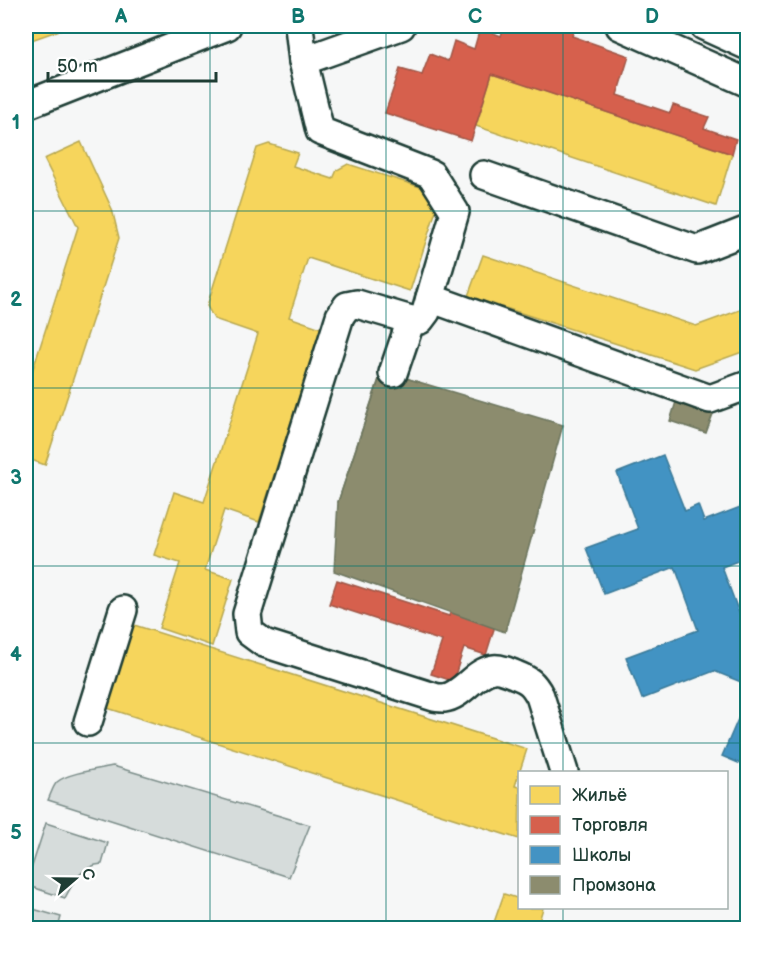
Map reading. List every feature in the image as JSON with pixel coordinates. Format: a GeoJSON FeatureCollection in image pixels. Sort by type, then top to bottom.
{"type":"FeatureCollection","features":[{"type":"Feature","properties":{"kind":"street"},"geometry":{"type":"LineString","coordinates":[[26,105],[227,26]]}},
{"type":"Feature","properties":{"kind":"street"},"geometry":{"type":"LineString","coordinates":[[299,26],[303,61],[320,131],[431,174],[455,212],[426,312],[420,320],[411,320],[357,304],[347,306],[340,316],[247,614],[249,632],[264,643],[434,697],[445,698],[454,694],[492,669],[504,670],[524,678],[533,684],[540,696],[564,771]]}},
{"type":"Feature","properties":{"kind":"street"},"geometry":{"type":"LineString","coordinates":[[303,61],[401,26]]}},
{"type":"Feature","properties":{"kind":"street"},"geometry":{"type":"LineString","coordinates":[[620,26],[665,35],[747,83]]}},
{"type":"Feature","properties":{"kind":"street"},"geometry":{"type":"LineString","coordinates":[[704,26],[747,46]]}},
{"type":"Feature","properties":{"kind":"street"},"geometry":{"type":"LineString","coordinates":[[484,175],[697,250],[747,230]]}},
{"type":"Feature","properties":{"kind":"street"},"geometry":{"type":"LineString","coordinates":[[430,298],[710,399],[747,385]]}},
{"type":"Feature","properties":{"kind":"street"},"geometry":{"type":"LineString","coordinates":[[393,374],[411,320]]}},
{"type":"Feature","properties":{"kind":"street"},"geometry":{"type":"LineString","coordinates":[[88,722],[123,610]]}},
{"type":"Feature","properties":{"kind":"shaded area"},"geometry":{"type":"Polygon","coordinates":[[[113,766],[310,825],[289,877],[48,800],[56,784],[62,779],[113,766]]]}},
{"type":"Feature","properties":{"kind":"shaded area"},"geometry":{"type":"Polygon","coordinates":[[[46,823],[108,843],[102,864],[89,867],[84,871],[75,880],[65,898],[26,885],[46,823]]]}},
{"type":"Feature","properties":{"kind":"shaded area"},"geometry":{"type":"Polygon","coordinates":[[[26,907],[61,917],[58,928],[26,928],[26,907]]]}},
{"type":"Feature","properties":{"kind":"building: Жильё"},"geometry":{"type":"Polygon","coordinates":[[[26,26],[71,26],[26,42],[26,26]]]}},
{"type":"Feature","properties":{"kind":"building: Жильё"},"geometry":{"type":"Polygon","coordinates":[[[492,74],[732,154],[716,206],[476,126],[492,74]]]}},
{"type":"Feature","properties":{"kind":"building: Жильё"},"geometry":{"type":"Polygon","coordinates":[[[81,142],[112,209],[119,238],[45,465],[26,458],[26,391],[78,227],[44,159],[81,142]]]}},
{"type":"Feature","properties":{"kind":"building: Жильё"},"geometry":{"type":"Polygon","coordinates":[[[269,144],[298,153],[293,166],[333,179],[337,170],[348,164],[433,191],[438,204],[410,291],[308,258],[289,317],[321,328],[259,522],[224,510],[205,570],[233,579],[212,646],[159,628],[180,563],[154,555],[174,492],[204,502],[258,334],[214,319],[207,306],[257,148],[269,144]]]}},
{"type":"Feature","properties":{"kind":"building: Жильё"},"geometry":{"type":"Polygon","coordinates":[[[483,255],[696,326],[748,307],[748,350],[695,369],[468,296],[483,255]]]}},
{"type":"Feature","properties":{"kind":"building: Жильё"},"geometry":{"type":"Polygon","coordinates":[[[131,624],[527,749],[515,786],[518,787],[518,839],[104,707],[131,624]]]}},
{"type":"Feature","properties":{"kind":"building: Жильё"},"geometry":{"type":"Polygon","coordinates":[[[504,894],[518,898],[518,909],[543,909],[537,928],[492,928],[504,894]]]}},
{"type":"Feature","properties":{"kind":"building: Торговля"},"geometry":{"type":"Polygon","coordinates":[[[504,26],[576,26],[572,36],[629,56],[617,95],[670,113],[673,105],[709,117],[704,128],[736,139],[732,154],[492,74],[471,141],[385,113],[400,69],[422,75],[430,54],[448,61],[454,41],[474,49],[480,28],[501,36],[504,26]]]}},
{"type":"Feature","properties":{"kind":"building: Торговля"},"geometry":{"type":"Polygon","coordinates":[[[464,570],[486,577],[477,606],[499,613],[486,655],[464,648],[453,681],[431,674],[442,641],[329,604],[337,580],[449,616],[464,570]]]}},
{"type":"Feature","properties":{"kind":"building: Школы"},"geometry":{"type":"Polygon","coordinates":[[[663,455],[685,511],[698,505],[704,521],[748,504],[748,557],[722,567],[745,629],[748,630],[748,685],[714,671],[642,699],[626,657],[698,630],[675,567],[604,594],[586,548],[638,529],[617,473],[663,455]]]}},
{"type":"Feature","properties":{"kind":"building: Школы"},"geometry":{"type":"Polygon","coordinates":[[[748,696],[748,767],[722,756],[748,696]]]}},
{"type":"Feature","properties":{"kind":"building: Промзона"},"geometry":{"type":"Polygon","coordinates":[[[382,370],[421,383],[408,424],[389,417],[359,509],[338,502],[382,370]]]}},
{"type":"Feature","properties":{"kind":"building: Промзона"},"geometry":{"type":"Polygon","coordinates":[[[382,371],[563,425],[505,632],[334,571],[338,502],[382,371]]]}},
{"type":"Feature","properties":{"kind":"building: Промзона"},"geometry":{"type":"Polygon","coordinates":[[[676,402],[713,414],[706,433],[670,421],[676,402]]]}}]}
